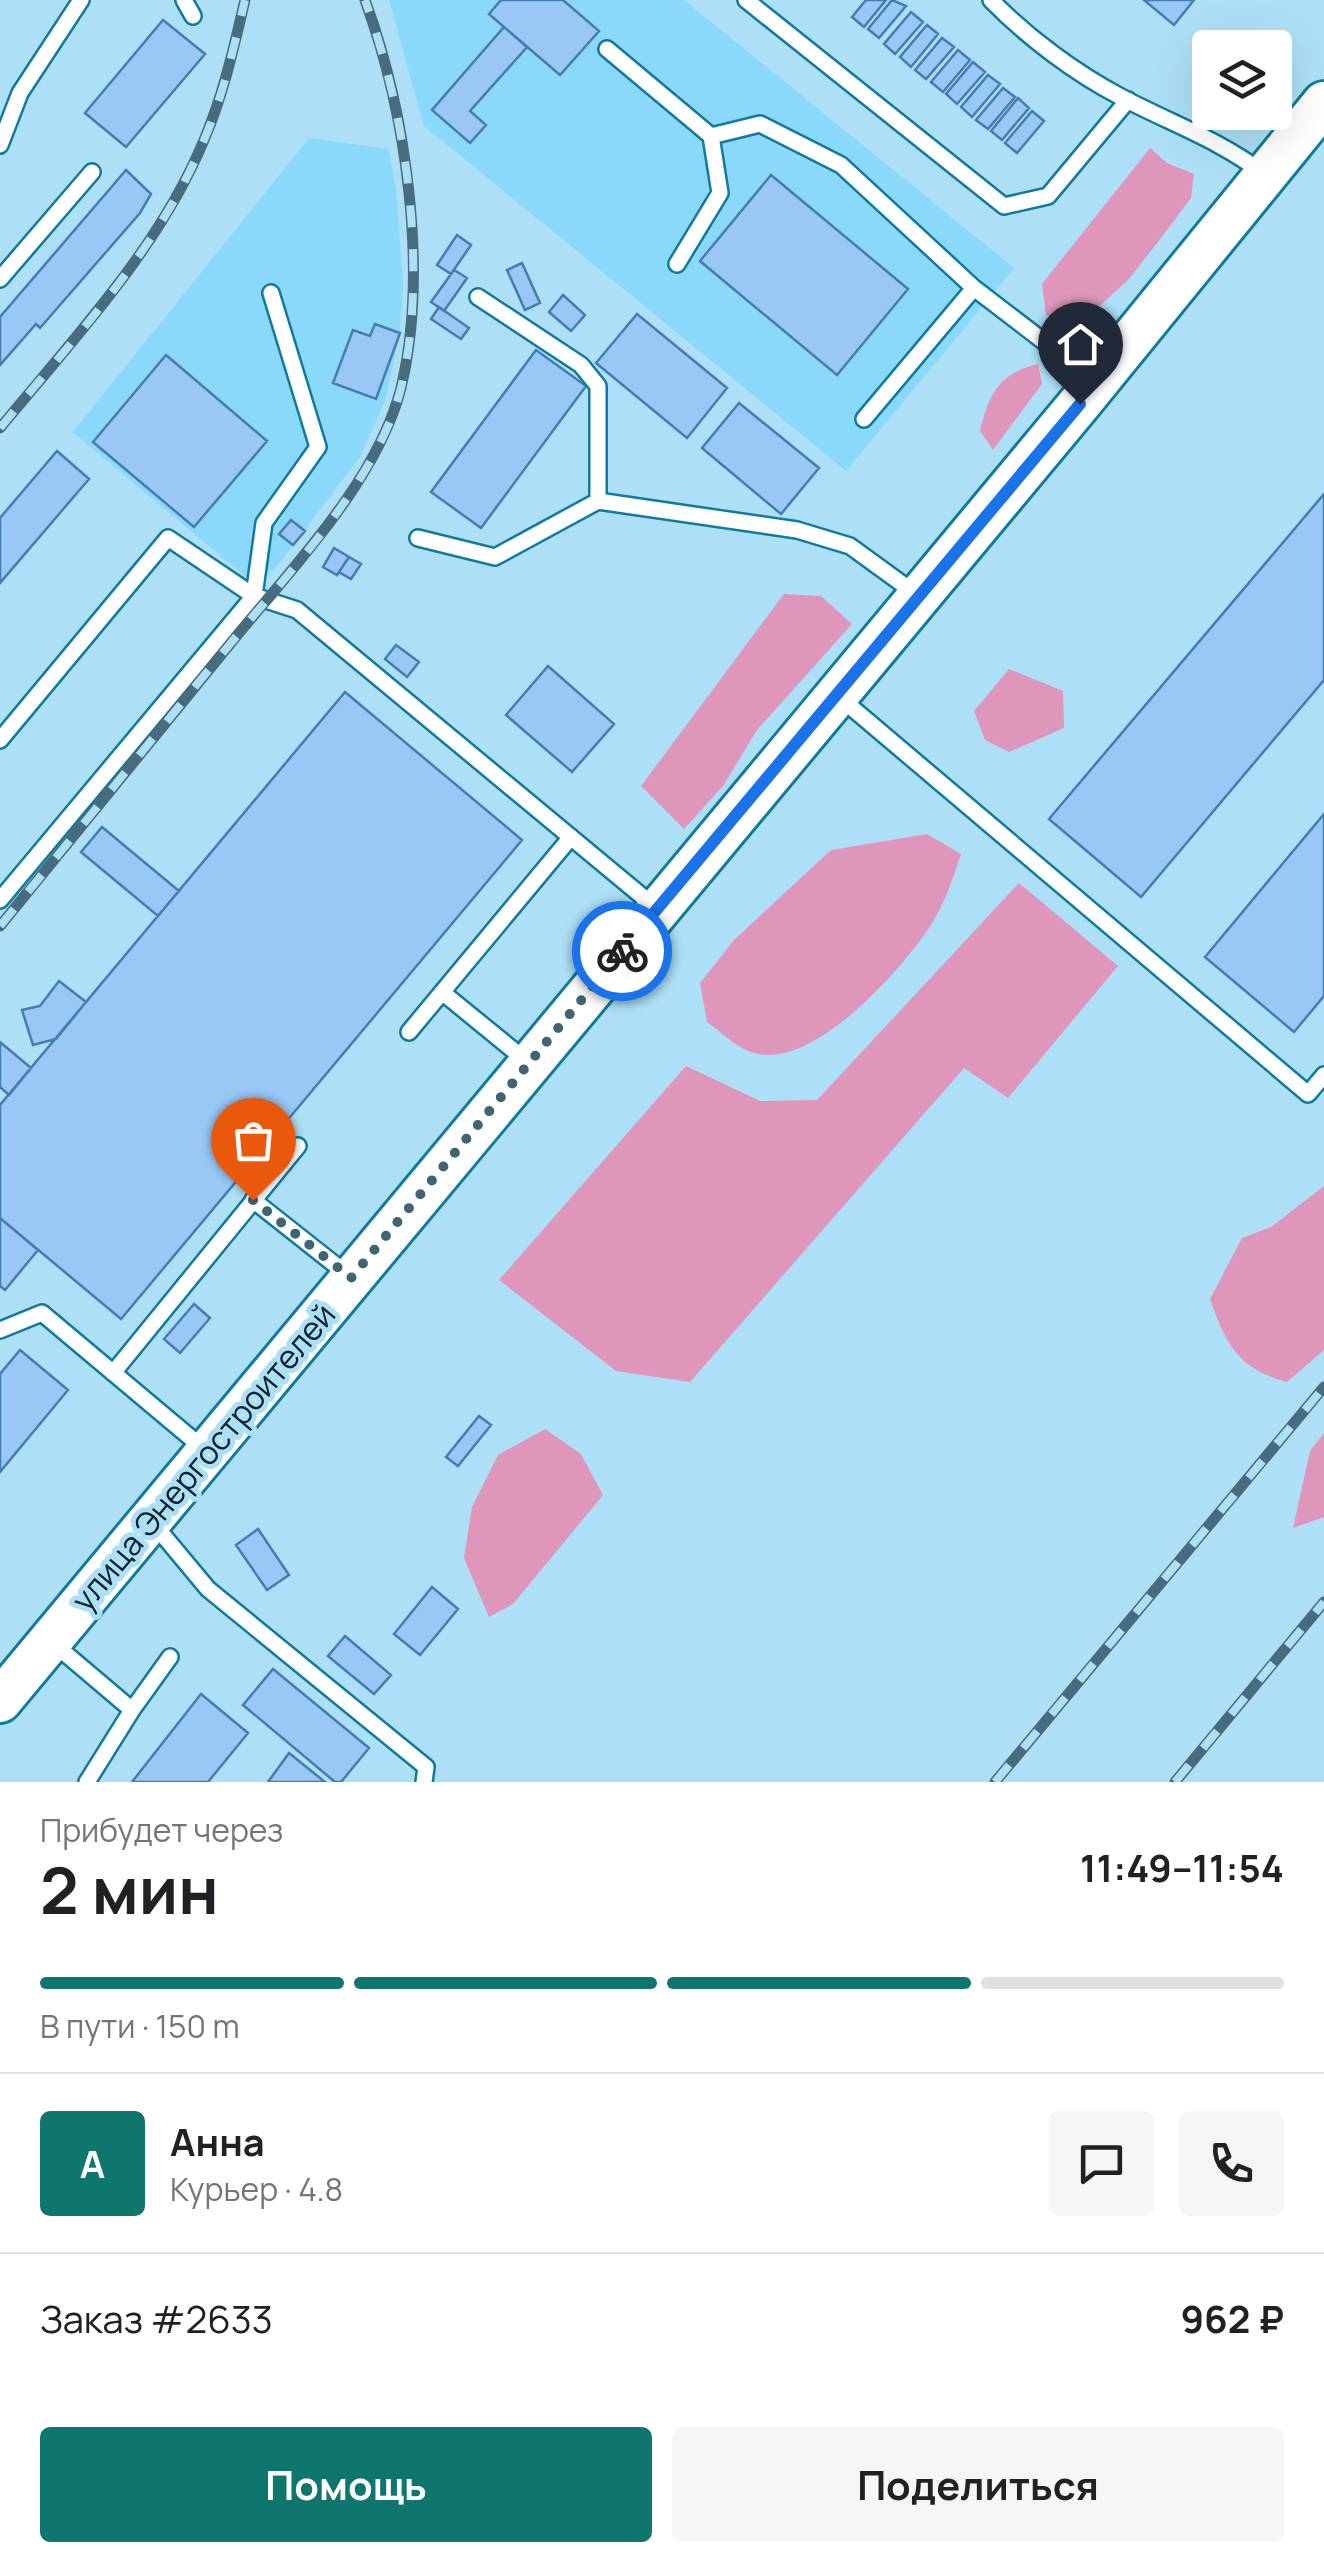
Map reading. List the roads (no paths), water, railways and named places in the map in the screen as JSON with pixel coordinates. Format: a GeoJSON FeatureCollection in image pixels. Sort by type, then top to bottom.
{"type":"FeatureCollection","features":[{"type":"Feature","properties":{"kind":"main road","name":"улица Энергостроителей"},"geometry":{"type":"LineString","coordinates":[[0,1701],[1324,104]]}},
{"type":"Feature","properties":{"kind":"lane"},"geometry":{"type":"LineString","coordinates":[[0,145],[20,93],[82,0]]}},
{"type":"Feature","properties":{"kind":"lane"},"geometry":{"type":"LineString","coordinates":[[184,0],[193,16]]}},
{"type":"Feature","properties":{"kind":"lane"},"geometry":{"type":"LineString","coordinates":[[746,0],[1004,206],[1048,196],[1128,100]]}},
{"type":"Feature","properties":{"kind":"lane"},"geometry":{"type":"LineString","coordinates":[[991,0],[1045,46],[1128,100],[1230,148],[1265,175]]}},
{"type":"Feature","properties":{"kind":"lane"},"geometry":{"type":"LineString","coordinates":[[607,49],[711,136],[720,193],[678,264]]}},
{"type":"Feature","properties":{"kind":"lane"},"geometry":{"type":"LineString","coordinates":[[711,136],[760,124],[841,164],[974,288],[1097,382]]}},
{"type":"Feature","properties":{"kind":"lane"},"geometry":{"type":"LineString","coordinates":[[0,279],[92,172]]}},
{"type":"Feature","properties":{"kind":"lane"},"geometry":{"type":"LineString","coordinates":[[864,419],[974,288]]}},
{"type":"Feature","properties":{"kind":"lane"},"geometry":{"type":"LineString","coordinates":[[0,900],[254,596],[264,523],[318,447],[271,293]]}},
{"type":"Feature","properties":{"kind":"lane"},"geometry":{"type":"LineString","coordinates":[[478,297],[581,365],[598,386],[598,500]]}},
{"type":"Feature","properties":{"kind":"lane"},"geometry":{"type":"LineString","coordinates":[[418,538],[495,557],[598,500],[797,530],[850,546],[919,596]]}},
{"type":"Feature","properties":{"kind":"lane"},"geometry":{"type":"LineString","coordinates":[[0,740],[168,538],[254,596],[297,610],[657,908]]}},
{"type":"Feature","properties":{"kind":"lane"},"geometry":{"type":"LineString","coordinates":[[836,695],[1308,1094],[1324,1075]]}},
{"type":"Feature","properties":{"kind":"lane"},"geometry":{"type":"LineString","coordinates":[[409,1032],[571,837]]}},
{"type":"Feature","properties":{"kind":"lane"},"geometry":{"type":"LineString","coordinates":[[442,992],[528,1063]]}},
{"type":"Feature","properties":{"kind":"lane"},"geometry":{"type":"LineString","coordinates":[[113,1373],[298,1146]]}},
{"type":"Feature","properties":{"kind":"lane"},"geometry":{"type":"LineString","coordinates":[[253,1200],[351,1278]]}},
{"type":"Feature","properties":{"kind":"lane"},"geometry":{"type":"LineString","coordinates":[[0,1330],[42,1313],[207,1451]]}},
{"type":"Feature","properties":{"kind":"lane"},"geometry":{"type":"LineString","coordinates":[[150,1520],[208,1589],[426,1768],[424,1782]]}},
{"type":"Feature","properties":{"kind":"lane"},"geometry":{"type":"LineString","coordinates":[[50,1641],[132,1710]]}},
{"type":"Feature","properties":{"kind":"lane"},"geometry":{"type":"LineString","coordinates":[[87,1782],[170,1657]]}},
{"type":"Feature","properties":{"kind":"railway"},"geometry":{"type":"LineString","coordinates":[[0,428],[113,291],[164,218],[211,123],[245,0]]}},
{"type":"Feature","properties":{"kind":"railway"},"geometry":{"type":"LineString","coordinates":[[0,926],[329,524],[373,457],[389,423],[401,388],[409,342],[413,243],[402,141],[392,91],[365,0]]}},
{"type":"Feature","properties":{"kind":"railway"},"geometry":{"type":"LineString","coordinates":[[995,1782],[1324,1387]]}},
{"type":"Feature","properties":{"kind":"railway"},"geometry":{"type":"LineString","coordinates":[[1175,1782],[1324,1602]]}}]}
